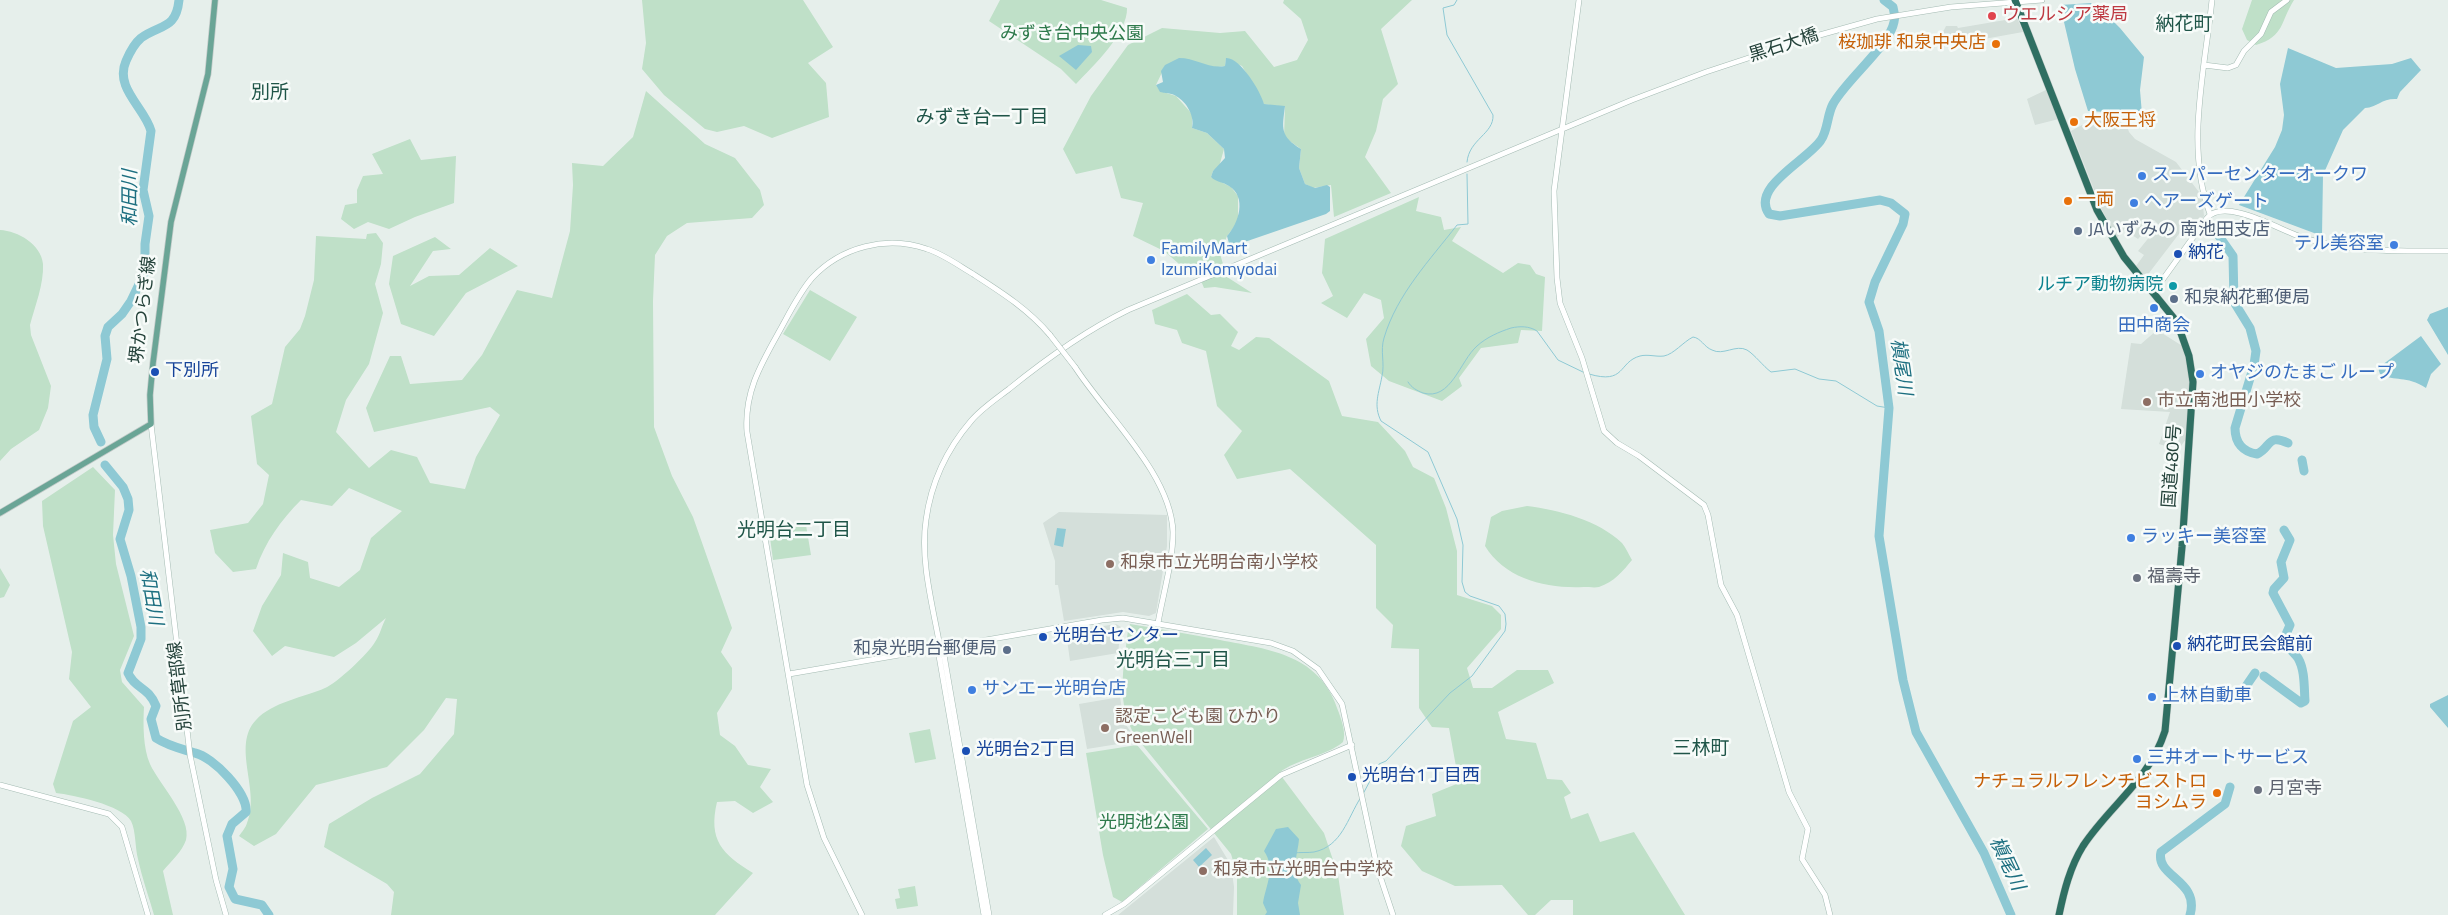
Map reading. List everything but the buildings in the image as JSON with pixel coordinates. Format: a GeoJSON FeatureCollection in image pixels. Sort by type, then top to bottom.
{"type":"FeatureCollection","features":[{"type":"Feature","properties":{"kind":"highway","name":"国道480号"},"geometry":{"type":"LineString","coordinates":[[2016,1],[2105,227],[2124,257],[2177,322],[2189,356],[2193,382],[2166,732],[2152,763],[2141,780],[2093,832],[2074,863],[2059,915]]}},
{"type":"Feature","properties":{"kind":"main road","name":"堺かつらぎ線"},"geometry":{"type":"LineString","coordinates":[[152,424],[150,395],[153,363],[171,222],[208,74],[215,0]]}},
{"type":"Feature","properties":{"kind":"main road"},"geometry":{"type":"LineString","coordinates":[[0,513],[152,424]]}},
{"type":"Feature","properties":{"kind":"street"},"geometry":{"type":"LineString","coordinates":[[1579,0],[1554,190],[1558,296],[1582,358],[1600,422],[1609,438],[1639,456],[1704,505],[1708,515],[1721,585],[1738,615],[1789,792],[1808,829],[1802,859],[1825,895],[1830,915]]}},
{"type":"Feature","properties":{"kind":"street","name":"黒石大橋"},"geometry":{"type":"LineString","coordinates":[[940,647],[924,543],[931,495],[944,462],[972,420],[1044,362],[1103,323],[1128,310],[1706,72],[1851,26],[1908,13],[1951,7],[2042,0]]}},
{"type":"Feature","properties":{"kind":"street"},"geometry":{"type":"LineString","coordinates":[[2210,214],[2199,162],[2204,64],[2212,0]]}},
{"type":"Feature","properties":{"kind":"street"},"geometry":{"type":"LineString","coordinates":[[2204,64],[2228,68],[2236,65],[2244,51],[2261,34],[2270,12],[2287,0]]}},
{"type":"Feature","properties":{"kind":"street"},"geometry":{"type":"LineString","coordinates":[[2153,293],[2210,214],[2227,210],[2311,240],[2344,248],[2448,251]]}},
{"type":"Feature","properties":{"kind":"street"},"geometry":{"type":"LineString","coordinates":[[862,915],[817,819],[807,785],[790,674],[751,457],[746,409],[756,372],[806,286],[831,262],[856,248],[897,243],[915,245],[944,256],[1026,310],[1050,335],[1075,367],[1158,480],[1171,512],[1171,547],[1158,623]]}},
{"type":"Feature","properties":{"kind":"street","name":"別所草部線"},"geometry":{"type":"LineString","coordinates":[[152,424],[190,755],[216,880],[226,915]]}},
{"type":"Feature","properties":{"kind":"street"},"geometry":{"type":"LineString","coordinates":[[790,674],[940,647],[1123,618],[1259,640],[1283,646],[1301,656],[1318,669],[1342,704],[1378,867],[1392,915]]}},
{"type":"Feature","properties":{"kind":"street"},"geometry":{"type":"LineString","coordinates":[[940,647],[940,665],[984,915]]}},
{"type":"Feature","properties":{"kind":"street"},"geometry":{"type":"LineString","coordinates":[[940,647],[944,655],[989,915]]}},
{"type":"Feature","properties":{"kind":"street"},"geometry":{"type":"LineString","coordinates":[[1105,915],[1124,904],[1281,775],[1352,745]]}},
{"type":"Feature","properties":{"kind":"street"},"geometry":{"type":"LineString","coordinates":[[0,785],[109,814],[122,827],[148,915]]}},
{"type":"Feature","properties":{"kind":"shaded area"},"geometry":{"type":"Polygon","coordinates":[[[2017,18],[2023,32],[1984,39],[1938,42],[1946,26],[1957,26],[1958,28],[2017,18]]]}},
{"type":"Feature","properties":{"kind":"shaded area"},"geometry":{"type":"Polygon","coordinates":[[[2048,89],[2059,119],[2035,125],[2027,99],[2048,89]]]}},
{"type":"Feature","properties":{"kind":"shaded area"},"geometry":{"type":"Polygon","coordinates":[[[2100,121],[2126,123],[2129,132],[2135,139],[2176,162],[2202,196],[2204,216],[2192,232],[2188,222],[2146,277],[2136,266],[2144,255],[2138,251],[2159,225],[2154,220],[2146,224],[2148,228],[2138,239],[2132,235],[2140,225],[2133,219],[2117,238],[2102,210],[2071,131],[2082,125],[2100,121]]]}},
{"type":"Feature","properties":{"kind":"shaded area"},"geometry":{"type":"Polygon","coordinates":[[[2157,330],[2184,347],[2190,378],[2186,439],[2178,450],[2159,444],[2170,412],[2121,409],[2131,343],[2141,344],[2157,330]]]}},
{"type":"Feature","properties":{"kind":"shaded area","name":"和泉市立光明台南小学校"},"geometry":{"type":"Polygon","coordinates":[[[1059,512],[1167,515],[1167,546],[1156,613],[1149,616],[1123,612],[1064,621],[1058,585],[1055,585],[1055,561],[1043,523],[1059,512]]]}},
{"type":"Feature","properties":{"kind":"shaded area"},"geometry":{"type":"Polygon","coordinates":[[[1116,624],[1121,627],[1118,653],[1070,661],[1066,632],[1116,624]]]}},
{"type":"Feature","properties":{"kind":"shaded area","name":"認定こども園 ひかり GreenWell"},"geometry":{"type":"Polygon","coordinates":[[[1120,697],[1124,722],[1137,741],[1087,749],[1079,704],[1120,697]]]}},
{"type":"Feature","properties":{"kind":"shaded area","name":"和泉市立光明台中学校"},"geometry":{"type":"Polygon","coordinates":[[[1214,837],[1231,865],[1234,887],[1233,915],[1118,915],[1214,837]]]}},
{"type":"Feature","properties":{"kind":"green space"},"geometry":{"type":"Polygon","coordinates":[[[642,0],[803,0],[833,47],[808,63],[826,83],[829,117],[772,138],[744,126],[717,132],[705,129],[664,95],[642,69],[646,43],[642,0]]]}},
{"type":"Feature","properties":{"kind":"green space","name":"みずき台中央公園"},"geometry":{"type":"Polygon","coordinates":[[[1000,0],[1101,0],[1127,8],[1126,18],[1122,28],[1108,49],[1076,84],[1061,69],[989,21],[1000,0]]]}},
{"type":"Feature","properties":{"kind":"green space"},"geometry":{"type":"Polygon","coordinates":[[[1284,0],[1412,0],[1381,29],[1398,84],[1383,99],[1376,131],[1365,157],[1391,193],[1334,217],[1331,185],[1313,188],[1305,184],[1299,168],[1301,149],[1284,137],[1285,107],[1264,104],[1242,66],[1226,59],[1225,66],[1210,68],[1165,66],[1156,85],[1160,91],[1176,96],[1192,114],[1192,128],[1207,133],[1224,149],[1219,167],[1213,171],[1211,177],[1231,187],[1238,196],[1238,222],[1227,236],[1220,254],[1227,277],[1252,293],[1215,287],[1204,288],[1197,271],[1192,275],[1164,251],[1133,236],[1143,203],[1121,198],[1112,166],[1076,174],[1063,149],[1091,96],[1128,45],[1162,28],[1220,33],[1245,31],[1274,67],[1297,60],[1308,40],[1301,19],[1283,3],[1284,0]]]}},
{"type":"Feature","properties":{"kind":"green space"},"geometry":{"type":"Polygon","coordinates":[[[2252,0],[2294,0],[2277,33],[2256,45],[2247,40],[2242,29],[2252,0]]]}},
{"type":"Feature","properties":{"kind":"green space"},"geometry":{"type":"Polygon","coordinates":[[[646,91],[705,144],[735,158],[760,190],[764,205],[752,218],[687,223],[667,236],[655,255],[653,301],[654,427],[672,476],[693,517],[732,628],[721,652],[732,668],[732,689],[717,713],[720,735],[735,746],[748,765],[771,769],[760,787],[773,802],[753,813],[735,801],[717,802],[714,826],[720,845],[733,859],[753,873],[715,915],[391,915],[394,892],[387,884],[324,847],[329,824],[372,798],[420,774],[454,734],[457,699],[446,698],[424,730],[387,767],[316,785],[276,834],[254,846],[239,836],[244,830],[250,810],[251,797],[246,743],[249,731],[256,720],[280,704],[325,688],[337,681],[372,647],[386,618],[356,643],[334,657],[285,646],[272,656],[253,631],[262,606],[281,575],[283,553],[308,562],[310,578],[339,587],[360,570],[371,538],[402,511],[349,488],[332,506],[301,500],[274,532],[256,569],[233,572],[215,553],[210,530],[248,523],[263,504],[269,475],[257,464],[251,416],[272,404],[285,347],[300,329],[305,316],[314,280],[316,236],[366,239],[367,234],[376,233],[383,243],[381,264],[375,284],[383,313],[369,364],[346,400],[336,432],[369,468],[391,450],[417,457],[430,483],[465,489],[476,457],[500,415],[490,407],[374,432],[366,408],[390,356],[401,356],[410,384],[462,380],[482,355],[517,290],[552,298],[570,231],[573,185],[572,163],[603,166],[633,137],[646,91]]]}},
{"type":"Feature","properties":{"kind":"green space"},"geometry":{"type":"Polygon","coordinates":[[[410,139],[421,160],[456,156],[454,203],[389,229],[368,222],[354,229],[341,219],[345,205],[357,203],[357,190],[363,176],[383,174],[372,154],[410,139]]]}},
{"type":"Feature","properties":{"kind":"green space"},"geometry":{"type":"Polygon","coordinates":[[[1419,197],[1416,211],[1441,217],[1444,230],[1461,227],[1452,241],[1503,273],[1518,263],[1530,265],[1536,274],[1545,277],[1542,331],[1521,330],[1518,343],[1481,348],[1459,378],[1462,386],[1442,401],[1389,381],[1371,366],[1366,339],[1384,318],[1381,300],[1364,293],[1347,318],[1321,303],[1333,296],[1322,273],[1325,239],[1419,197]]]}},
{"type":"Feature","properties":{"kind":"green space"},"geometry":{"type":"Polygon","coordinates":[[[0,230],[14,233],[28,240],[38,250],[41,257],[43,264],[42,279],[30,325],[31,335],[51,386],[48,408],[39,430],[11,449],[0,461],[0,230]]]}},
{"type":"Feature","properties":{"kind":"green space"},"geometry":{"type":"Polygon","coordinates":[[[435,237],[451,249],[433,251],[410,286],[429,276],[459,275],[490,248],[518,266],[466,293],[434,336],[401,324],[389,284],[393,256],[435,237]]]}},
{"type":"Feature","properties":{"kind":"green space"},"geometry":{"type":"Polygon","coordinates":[[[810,290],[857,317],[830,361],[783,334],[810,290]]]}},
{"type":"Feature","properties":{"kind":"green space"},"geometry":{"type":"Polygon","coordinates":[[[1187,294],[1211,315],[1220,314],[1238,332],[1231,346],[1239,350],[1256,337],[1269,338],[1329,381],[1342,416],[1378,422],[1405,451],[1413,467],[1434,478],[1446,508],[1457,551],[1457,595],[1492,606],[1501,615],[1501,629],[1467,668],[1473,688],[1492,688],[1517,670],[1548,670],[1554,683],[1498,712],[1506,739],[1536,743],[1547,779],[1562,780],[1571,793],[1564,797],[1571,819],[1588,813],[1600,842],[1634,832],[1685,915],[1573,915],[1573,900],[1551,900],[1535,915],[1528,915],[1502,885],[1455,886],[1422,871],[1401,846],[1406,826],[1436,816],[1432,794],[1459,783],[1449,728],[1432,727],[1419,708],[1419,649],[1391,648],[1393,625],[1376,608],[1376,545],[1290,469],[1237,479],[1224,455],[1242,431],[1217,406],[1206,351],[1182,343],[1177,330],[1155,324],[1152,310],[1187,294]]]}},
{"type":"Feature","properties":{"kind":"green space"},"geometry":{"type":"Polygon","coordinates":[[[93,467],[115,490],[113,535],[116,564],[134,636],[120,670],[122,682],[144,707],[144,736],[150,764],[174,801],[187,831],[186,840],[182,848],[163,871],[173,915],[154,915],[137,855],[133,825],[126,815],[96,802],[56,793],[53,784],[73,721],[91,707],[69,679],[72,652],[43,526],[42,501],[93,467]]]}},
{"type":"Feature","properties":{"kind":"green space"},"geometry":{"type":"Polygon","coordinates":[[[1527,506],[1565,513],[1602,528],[1622,543],[1632,560],[1614,579],[1597,587],[1542,584],[1515,574],[1493,557],[1485,546],[1491,517],[1502,511],[1527,506]]]}},
{"type":"Feature","properties":{"kind":"green space"},"geometry":{"type":"Polygon","coordinates":[[[806,525],[811,555],[773,560],[769,530],[806,525]]]}},
{"type":"Feature","properties":{"kind":"green space"},"geometry":{"type":"Polygon","coordinates":[[[0,568],[10,585],[4,597],[0,598],[0,568]]]}},
{"type":"Feature","properties":{"kind":"green space"},"geometry":{"type":"Polygon","coordinates":[[[1130,624],[1258,647],[1292,658],[1320,678],[1331,693],[1339,713],[1344,731],[1343,742],[1328,751],[1294,764],[1279,773],[1324,833],[1338,875],[1344,915],[1237,915],[1237,874],[1231,854],[1136,737],[1129,724],[1125,712],[1123,685],[1130,624]]]}},
{"type":"Feature","properties":{"kind":"green space"},"geometry":{"type":"Polygon","coordinates":[[[930,729],[936,759],[915,763],[909,733],[930,729]]]}},
{"type":"Feature","properties":{"kind":"green space","name":"光明池公園"},"geometry":{"type":"Polygon","coordinates":[[[1137,745],[1208,829],[1122,902],[1113,897],[1103,855],[1086,753],[1137,745]]]}},
{"type":"Feature","properties":{"kind":"green space"},"geometry":{"type":"Polygon","coordinates":[[[915,886],[918,906],[897,909],[895,899],[900,898],[898,889],[915,886]]]}},
{"type":"Feature","properties":{"kind":"water"},"geometry":{"type":"Polygon","coordinates":[[[2091,3],[2105,20],[2114,22],[2120,28],[2144,57],[2140,90],[2142,114],[2088,111],[2075,69],[2060,5],[2091,3]]]}},
{"type":"Feature","properties":{"kind":"water"},"geometry":{"type":"Polygon","coordinates":[[[1078,45],[1091,46],[1092,52],[1076,70],[1059,56],[1078,45]]]}},
{"type":"Feature","properties":{"kind":"water"},"geometry":{"type":"Polygon","coordinates":[[[2288,48],[2336,68],[2392,64],[2411,58],[2421,70],[2400,92],[2397,99],[2365,108],[2343,130],[2323,175],[2322,236],[2239,205],[2275,147],[2282,130],[2284,115],[2280,84],[2288,48]]]}},
{"type":"Feature","properties":{"kind":"water"},"geometry":{"type":"Polygon","coordinates":[[[1179,58],[1219,67],[1225,66],[1226,58],[1232,59],[1249,76],[1264,104],[1285,106],[1284,131],[1289,140],[1301,149],[1299,168],[1305,184],[1315,188],[1327,185],[1330,187],[1330,211],[1230,247],[1227,236],[1238,217],[1238,197],[1229,186],[1211,177],[1213,171],[1225,158],[1224,149],[1207,133],[1192,128],[1191,115],[1184,102],[1174,95],[1160,92],[1156,85],[1163,82],[1161,71],[1165,65],[1179,58]]]}},
{"type":"Feature","properties":{"kind":"water"},"geometry":{"type":"Polygon","coordinates":[[[2448,307],[2448,355],[2427,320],[2430,314],[2448,307]]]}},
{"type":"Feature","properties":{"kind":"water"},"geometry":{"type":"Polygon","coordinates":[[[2421,336],[2441,364],[2431,374],[2426,388],[2412,381],[2391,378],[2380,374],[2378,368],[2421,336]]]}},
{"type":"Feature","properties":{"kind":"water"},"geometry":{"type":"Polygon","coordinates":[[[1057,528],[1066,529],[1063,547],[1054,545],[1057,528]]]}},
{"type":"Feature","properties":{"kind":"water"},"geometry":{"type":"Polygon","coordinates":[[[2448,695],[2448,728],[2430,707],[2430,704],[2448,695]]]}},
{"type":"Feature","properties":{"kind":"water"},"geometry":{"type":"Polygon","coordinates":[[[1288,827],[1299,839],[1295,868],[1301,885],[1298,903],[1300,915],[1265,915],[1267,912],[1263,903],[1270,870],[1268,858],[1264,851],[1276,829],[1288,827]]]}},
{"type":"Feature","properties":{"kind":"water"},"geometry":{"type":"Polygon","coordinates":[[[1206,848],[1212,855],[1199,867],[1193,860],[1206,848]]]}},
{"type":"Feature","properties":{"kind":"waterway","name":"和田川"},"geometry":{"type":"LineString","coordinates":[[101,442],[94,427],[93,415],[107,359],[105,336],[108,327],[122,314],[131,301],[145,272],[145,244],[149,216],[143,190],[151,131],[148,122],[127,89],[123,71],[127,58],[141,38],[171,22],[177,10],[179,0]]}},
{"type":"Feature","properties":{"kind":"waterway"},"geometry":{"type":"LineString","coordinates":[[1457,0],[1454,5],[1443,8],[1447,35],[1493,115],[1490,127],[1472,148],[1467,162]]}},
{"type":"Feature","properties":{"kind":"waterway","name":"槇尾川"},"geometry":{"type":"LineString","coordinates":[[1884,0],[1893,7],[1894,20],[1891,31],[1885,41],[1847,84],[1833,104],[1821,140],[1774,184],[1767,194],[1765,204],[1769,214],[1780,216],[1880,200],[1891,203],[1905,214],[1903,224],[1875,282],[1869,302],[1879,331],[1889,408],[1879,536],[1903,680],[1916,732],[1984,853],[2011,915]]}},
{"type":"Feature","properties":{"kind":"waterway"},"geometry":{"type":"LineString","coordinates":[[1363,794],[1379,764],[1386,761],[1450,693],[1472,676],[1505,631],[1505,614],[1499,606],[1470,596],[1465,592],[1462,582],[1463,545],[1457,519],[1428,452],[1381,421],[1377,410],[1377,399],[1383,371],[1383,343],[1390,322],[1415,278],[1436,251],[1457,225],[1468,224],[1467,174]]}},
{"type":"Feature","properties":{"kind":"waterway"},"geometry":{"type":"LineString","coordinates":[[2214,229],[2233,256],[2234,302],[2250,328],[2256,351],[2254,365],[2235,428],[2236,438],[2244,449],[2257,454],[2270,442],[2281,440],[2288,443]]}},
{"type":"Feature","properties":{"kind":"waterway"},"geometry":{"type":"LineString","coordinates":[[1408,382],[1414,389],[1423,393],[1433,394],[1441,391],[1448,386],[1477,346],[1489,337],[1502,331],[1521,327],[1537,331],[1558,360],[1585,373]]}},
{"type":"Feature","properties":{"kind":"waterway"},"geometry":{"type":"LineString","coordinates":[[1589,374],[1601,377],[1616,375],[1633,359],[1643,355],[1668,355],[1693,337],[1709,349],[1716,351],[1721,352],[1738,348],[1747,350],[1771,372],[1795,369],[1819,379],[1836,381],[1877,406],[1889,408]]}},
{"type":"Feature","properties":{"kind":"waterway"},"geometry":{"type":"LineString","coordinates":[[2302,460],[2304,471]]}},
{"type":"Feature","properties":{"kind":"waterway","name":"和田川"},"geometry":{"type":"LineString","coordinates":[[105,465],[123,487],[128,499],[129,510],[120,539],[131,576],[141,627],[141,639],[128,673],[134,682],[153,699],[156,706],[151,719],[156,738],[211,761],[228,777],[241,795],[246,812],[232,824],[227,836],[233,869],[229,887],[235,899],[262,905],[269,915]]}},
{"type":"Feature","properties":{"kind":"waterway"},"geometry":{"type":"LineString","coordinates":[[2264,676],[2301,703],[2305,701],[2302,668],[2298,658],[2284,639],[2290,625],[2273,593],[2274,589],[2284,578],[2281,562],[2290,540],[2284,530]]}},
{"type":"Feature","properties":{"kind":"waterway"},"geometry":{"type":"LineString","coordinates":[[2242,692],[2255,673]]}},
{"type":"Feature","properties":{"kind":"waterway"},"geometry":{"type":"LineString","coordinates":[[2190,915],[2191,903],[2189,894],[2184,886],[2164,867],[2161,860],[2161,852],[2225,804],[2230,787]]}},
{"type":"Feature","properties":{"kind":"waterway"},"geometry":{"type":"LineString","coordinates":[[1294,853],[1314,852],[1331,844],[1343,831],[1361,797]]}},
{"type":"Feature","properties":{"kind":"place","name":"ウエルシア薬局"},"geometry":{"type":"Point","coordinates":[1992,16]}},
{"type":"Feature","properties":{"kind":"place","name":"桜珈琲 和泉中央店"},"geometry":{"type":"Point","coordinates":[1996,44]}},
{"type":"Feature","properties":{"kind":"place","name":"大阪王将"},"geometry":{"type":"Point","coordinates":[2074,122]}},
{"type":"Feature","properties":{"kind":"place","name":"スーパーセンターオークワ"},"geometry":{"type":"Point","coordinates":[2142,176]}},
{"type":"Feature","properties":{"kind":"place","name":"一両"},"geometry":{"type":"Point","coordinates":[2068,201]}},
{"type":"Feature","properties":{"kind":"place","name":"ヘアーズゲート"},"geometry":{"type":"Point","coordinates":[2134,203]}},
{"type":"Feature","properties":{"kind":"place","name":"JAいずみの 南池田支店"},"geometry":{"type":"Point","coordinates":[2078,231]}},
{"type":"Feature","properties":{"kind":"place","name":"テル美容室"},"geometry":{"type":"Point","coordinates":[2394,245]}},
{"type":"Feature","properties":{"kind":"place","name":"納花"},"geometry":{"type":"Point","coordinates":[2178,254]}},
{"type":"Feature","properties":{"kind":"place","name":"FamilyMart IzumiKomyodai"},"geometry":{"type":"Point","coordinates":[1151,260]}},
{"type":"Feature","properties":{"kind":"place","name":"ルチア動物病院"},"geometry":{"type":"Point","coordinates":[2173,286]}},
{"type":"Feature","properties":{"kind":"place","name":"和泉納花郵便局"},"geometry":{"type":"Point","coordinates":[2174,299]}},
{"type":"Feature","properties":{"kind":"place","name":"田中商会"},"geometry":{"type":"Point","coordinates":[2154,308]}},
{"type":"Feature","properties":{"kind":"place","name":"下別所"},"geometry":{"type":"Point","coordinates":[155,372]}},
{"type":"Feature","properties":{"kind":"place","name":"オヤジのたまご ループ"},"geometry":{"type":"Point","coordinates":[2200,374]}},
{"type":"Feature","properties":{"kind":"place","name":"市立南池田小学校"},"geometry":{"type":"Point","coordinates":[2147,402]}},
{"type":"Feature","properties":{"kind":"place","name":"ラッキー美容室"},"geometry":{"type":"Point","coordinates":[2131,538]}},
{"type":"Feature","properties":{"kind":"place","name":"和泉市立光明台南小学校"},"geometry":{"type":"Point","coordinates":[1110,564]}},
{"type":"Feature","properties":{"kind":"place","name":"福壽寺"},"geometry":{"type":"Point","coordinates":[2137,578]}},
{"type":"Feature","properties":{"kind":"place","name":"光明台センター"},"geometry":{"type":"Point","coordinates":[1043,637]}},
{"type":"Feature","properties":{"kind":"place","name":"納花町民会館前"},"geometry":{"type":"Point","coordinates":[2177,646]}},
{"type":"Feature","properties":{"kind":"place","name":"和泉光明台郵便局"},"geometry":{"type":"Point","coordinates":[1007,650]}},
{"type":"Feature","properties":{"kind":"place","name":"サンエー光明台店"},"geometry":{"type":"Point","coordinates":[972,690]}},
{"type":"Feature","properties":{"kind":"place","name":"上林自動車"},"geometry":{"type":"Point","coordinates":[2152,697]}},
{"type":"Feature","properties":{"kind":"place","name":"認定こども園 ひかり GreenWell"},"geometry":{"type":"Point","coordinates":[1105,728]}},
{"type":"Feature","properties":{"kind":"place","name":"光明台2丁目"},"geometry":{"type":"Point","coordinates":[966,751]}},
{"type":"Feature","properties":{"kind":"place","name":"三井オートサービス"},"geometry":{"type":"Point","coordinates":[2137,759]}},
{"type":"Feature","properties":{"kind":"place","name":"光明台1丁目西"},"geometry":{"type":"Point","coordinates":[1352,777]}},
{"type":"Feature","properties":{"kind":"place","name":"月宮寺"},"geometry":{"type":"Point","coordinates":[2258,790]}},
{"type":"Feature","properties":{"kind":"place","name":"ナチュラルフレンチビストロ ヨシムラ"},"geometry":{"type":"Point","coordinates":[2217,793]}},
{"type":"Feature","properties":{"kind":"place","name":"和泉市立光明台中学校"},"geometry":{"type":"Point","coordinates":[1203,871]}},
{"type":"Feature","properties":{"kind":"district","name":"納花町"},"geometry":{"type":"Point","coordinates":[2184,25]}},
{"type":"Feature","properties":{"kind":"district","name":"別所"},"geometry":{"type":"Point","coordinates":[270,93]}},
{"type":"Feature","properties":{"kind":"district","name":"みずき台一丁目"},"geometry":{"type":"Point","coordinates":[982,118]}},
{"type":"Feature","properties":{"kind":"district","name":"光明台二丁目"},"geometry":{"type":"Point","coordinates":[794,531]}},
{"type":"Feature","properties":{"kind":"district","name":"光明台三丁目"},"geometry":{"type":"Point","coordinates":[1173,661]}},
{"type":"Feature","properties":{"kind":"district","name":"三林町"},"geometry":{"type":"Point","coordinates":[1701,749]}}]}
